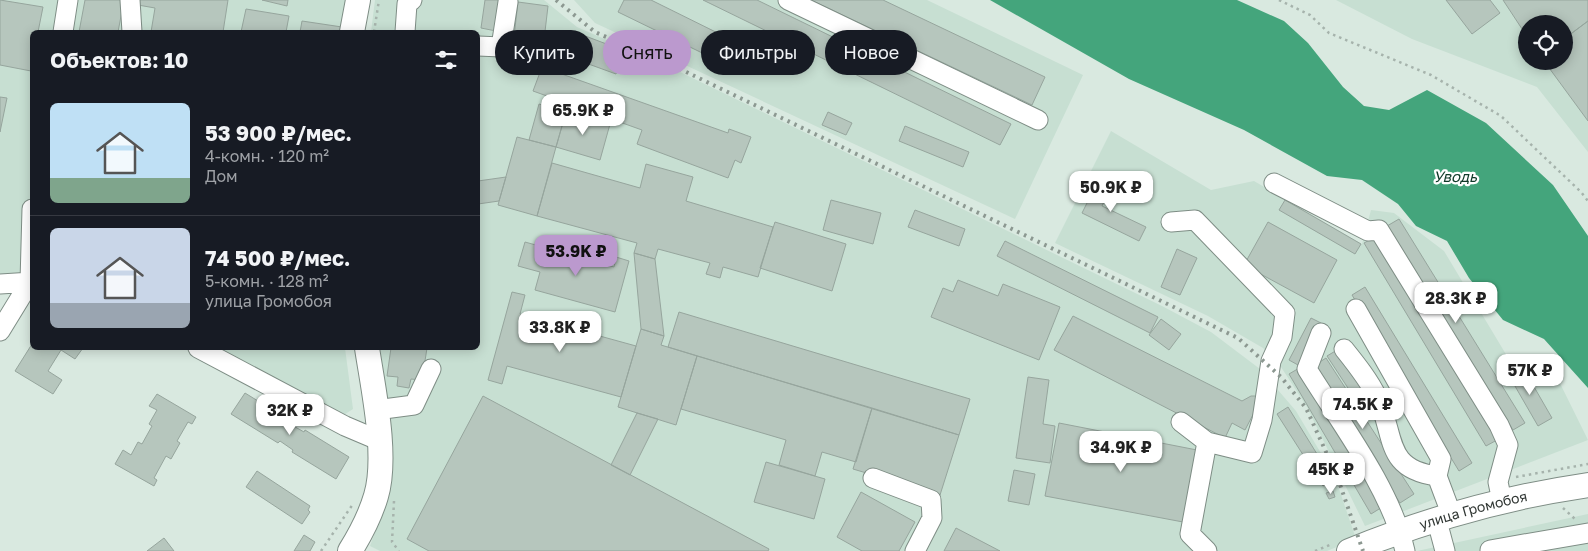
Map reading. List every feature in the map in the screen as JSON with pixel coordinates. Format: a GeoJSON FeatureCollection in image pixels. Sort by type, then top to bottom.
{"type":"FeatureCollection","features":[{"type":"Feature","properties":{"kind":"main road"},"geometry":{"type":"LineString","coordinates":[[352,30],[358,0]]}},
{"type":"Feature","properties":{"kind":"main road"},"geometry":{"type":"LineString","coordinates":[[354,550],[376,496],[379,474],[376,410],[367,350]]}},
{"type":"Feature","properties":{"kind":"main road","name":"улица Громобоя"},"geometry":{"type":"LineString","coordinates":[[1355,548],[1403,542],[1444,518],[1530,494],[1588,471]]}},
{"type":"Feature","properties":{"kind":"street"},"geometry":{"type":"LineString","coordinates":[[63,30],[68,0]]}},
{"type":"Feature","properties":{"kind":"street"},"geometry":{"type":"LineString","coordinates":[[130,0],[132,30]]}},
{"type":"Feature","properties":{"kind":"street"},"geometry":{"type":"LineString","coordinates":[[405,30],[407,4],[412,0]]}},
{"type":"Feature","properties":{"kind":"street"},"geometry":{"type":"LineString","coordinates":[[788,0],[1038,120]]}},
{"type":"Feature","properties":{"kind":"street"},"geometry":{"type":"LineString","coordinates":[[480,46],[500,47],[508,2]]}},
{"type":"Feature","properties":{"kind":"street"},"geometry":{"type":"LineString","coordinates":[[1274,184],[1368,231],[1379,230],[1499,425],[1508,445],[1498,482],[1502,502]]}},
{"type":"Feature","properties":{"kind":"street"},"geometry":{"type":"LineString","coordinates":[[1172,222],[1195,220],[1285,313],[1282,337],[1271,361],[1262,420],[1252,453],[1207,442],[1181,422]]}},
{"type":"Feature","properties":{"kind":"street"},"geometry":{"type":"LineString","coordinates":[[0,284],[30,282]]}},
{"type":"Feature","properties":{"kind":"street"},"geometry":{"type":"LineString","coordinates":[[0,331],[30,284]]}},
{"type":"Feature","properties":{"kind":"street"},"geometry":{"type":"LineString","coordinates":[[1356,309],[1441,459],[1437,476],[1444,518],[1444,551]]}},
{"type":"Feature","properties":{"kind":"street"},"geometry":{"type":"LineString","coordinates":[[1321,334],[1307,369],[1388,501],[1403,542]]}},
{"type":"Feature","properties":{"kind":"street"},"geometry":{"type":"LineString","coordinates":[[1344,349],[1378,397],[1397,457],[1410,469],[1437,476]]}},
{"type":"Feature","properties":{"kind":"street"},"geometry":{"type":"LineString","coordinates":[[202,350],[345,426],[378,440]]}},
{"type":"Feature","properties":{"kind":"street"},"geometry":{"type":"LineString","coordinates":[[376,410],[414,405],[430,369]]}},
{"type":"Feature","properties":{"kind":"street"},"geometry":{"type":"LineString","coordinates":[[1207,442],[1190,534],[1207,551]]}},
{"type":"Feature","properties":{"kind":"street"},"geometry":{"type":"LineString","coordinates":[[873,478],[931,500],[932,518],[916,551]]}},
{"type":"Feature","properties":{"kind":"street"},"geometry":{"type":"LineString","coordinates":[[1487,551],[1588,533]]}},
{"type":"Feature","properties":{"kind":"path"},"geometry":{"type":"LineString","coordinates":[[374,30],[379,0]]}},
{"type":"Feature","properties":{"kind":"path"},"geometry":{"type":"LineString","coordinates":[[1278,0],[1310,15],[1329,33],[1431,75],[1501,116],[1581,192],[1588,201]]}},
{"type":"Feature","properties":{"kind":"path"},"geometry":{"type":"LineString","coordinates":[[321,551],[357,497]]}},
{"type":"Feature","properties":{"kind":"shaded area"},"geometry":{"type":"Polygon","coordinates":[[[0,0],[355,0],[350,30],[30,30],[30,279],[0,281],[0,0]]]}},
{"type":"Feature","properties":{"kind":"shaded area"},"geometry":{"type":"Polygon","coordinates":[[[375,0],[544,0],[577,27],[584,30],[495,30],[495,75],[593,75],[593,34],[603,38],[603,75],[686,75],[1162,306],[1211,332],[1260,369],[1296,411],[1335,477],[1356,539],[1327,551],[380,551],[370,546],[389,494],[391,449],[380,350],[480,350],[480,30],[371,30],[375,0]]]}},
{"type":"Feature","properties":{"kind":"shaded area"},"geometry":{"type":"Polygon","coordinates":[[[574,0],[927,0],[1083,75],[1015,219],[706,75],[815,75],[815,30],[701,30],[701,72],[691,68],[691,30],[610,30],[595,23],[574,0]]]}},
{"type":"Feature","properties":{"kind":"shaded area"},"geometry":{"type":"Polygon","coordinates":[[[1336,0],[1588,0],[1588,152],[1537,87],[1412,39],[1336,0]]]}},
{"type":"Feature","properties":{"kind":"shaded area"},"geometry":{"type":"Polygon","coordinates":[[[1111,131],[1211,190],[1254,181],[1362,244],[1371,210],[1394,213],[1444,251],[1507,356],[1550,363],[1588,440],[1365,526],[1307,407],[1281,367],[1263,348],[1208,316],[1055,243],[1111,131]]]}},
{"type":"Feature","properties":{"kind":"shaded area"},"geometry":{"type":"Polygon","coordinates":[[[210,350],[345,350],[353,409],[339,418],[210,350]]]}},
{"type":"Feature","properties":{"kind":"shaded area"},"geometry":{"type":"Polygon","coordinates":[[[1588,514],[1588,551],[1417,551],[1588,514]]]}},
{"type":"Feature","properties":{"kind":"water","name":"Уводь"},"geometry":{"type":"Polygon","coordinates":[[[990,0],[1237,0],[1284,21],[1308,43],[1343,87],[1364,106],[1389,110],[1427,90],[1486,123],[1553,185],[1588,236],[1588,388],[1544,339],[1503,320],[1469,278],[1447,241],[1416,226],[1398,204],[1362,180],[1327,176],[1244,130],[1129,79],[990,0]]]}},
{"type":"Feature","properties":{"kind":"building"},"geometry":{"type":"Polygon","coordinates":[[[0,0],[43,7],[38,30],[30,30],[30,71],[0,65],[0,0]]]}},
{"type":"Feature","properties":{"kind":"building"},"geometry":{"type":"Polygon","coordinates":[[[85,0],[124,0],[118,30],[79,30],[85,0]]]}},
{"type":"Feature","properties":{"kind":"building"},"geometry":{"type":"Polygon","coordinates":[[[139,0],[228,0],[223,30],[151,30],[155,8],[138,5],[139,0]]]}},
{"type":"Feature","properties":{"kind":"building"},"geometry":{"type":"Polygon","coordinates":[[[262,0],[288,0],[287,6],[262,0]]]}},
{"type":"Feature","properties":{"kind":"building"},"geometry":{"type":"Polygon","coordinates":[[[485,0],[501,0],[496,30],[481,28],[485,0]]]}},
{"type":"Feature","properties":{"kind":"building"},"geometry":{"type":"Polygon","coordinates":[[[624,0],[651,0],[712,30],[701,30],[701,52],[691,48],[691,30],[655,30],[618,12],[624,0]]]}},
{"type":"Feature","properties":{"kind":"building"},"geometry":{"type":"Polygon","coordinates":[[[703,0],[757,0],[825,33],[825,60],[815,55],[815,30],[764,30],[703,0]]]}},
{"type":"Feature","properties":{"kind":"building"},"geometry":{"type":"Polygon","coordinates":[[[811,0],[883,0],[1045,77],[1032,105],[917,50],[917,30],[874,30],[811,0]]]}},
{"type":"Feature","properties":{"kind":"building"},"geometry":{"type":"Polygon","coordinates":[[[1446,0],[1490,0],[1500,13],[1472,34],[1446,0]]]}},
{"type":"Feature","properties":{"kind":"building"},"geometry":{"type":"Polygon","coordinates":[[[1503,0],[1588,0],[1588,21],[1573,32],[1573,15],[1518,15],[1518,23],[1503,0]]]}},
{"type":"Feature","properties":{"kind":"building"},"geometry":{"type":"Polygon","coordinates":[[[518,2],[548,6],[545,30],[515,30],[518,2]]]}},
{"type":"Feature","properties":{"kind":"building"},"geometry":{"type":"Polygon","coordinates":[[[246,9],[289,16],[286,30],[241,30],[246,9]]]}},
{"type":"Feature","properties":{"kind":"building"},"geometry":{"type":"Polygon","coordinates":[[[302,21],[342,27],[341,30],[300,30],[302,21]]]}},
{"type":"Feature","properties":{"kind":"building"},"geometry":{"type":"Polygon","coordinates":[[[1588,21],[1588,121],[1551,70],[1573,70],[1573,32],[1588,21]]]}},
{"type":"Feature","properties":{"kind":"building"},"geometry":{"type":"Polygon","coordinates":[[[593,39],[603,43],[603,69],[593,66],[593,39]]]}},
{"type":"Feature","properties":{"kind":"building"},"geometry":{"type":"Polygon","coordinates":[[[539,75],[565,75],[728,133],[729,129],[751,137],[741,163],[735,160],[728,178],[637,144],[642,130],[533,91],[539,75]]]}},
{"type":"Feature","properties":{"kind":"building"},"geometry":{"type":"Polygon","coordinates":[[[857,75],[911,75],[1011,124],[1000,145],[857,75]]]}},
{"type":"Feature","properties":{"kind":"building"},"geometry":{"type":"Polygon","coordinates":[[[0,97],[7,98],[0,132],[0,97]]]}},
{"type":"Feature","properties":{"kind":"building"},"geometry":{"type":"Polygon","coordinates":[[[539,104],[566,112],[556,147],[529,140],[539,104]]]}},
{"type":"Feature","properties":{"kind":"building"},"geometry":{"type":"Polygon","coordinates":[[[566,112],[610,124],[600,160],[556,147],[566,112]]]}},
{"type":"Feature","properties":{"kind":"building"},"geometry":{"type":"Polygon","coordinates":[[[828,112],[852,123],[846,135],[822,125],[828,112]]]}},
{"type":"Feature","properties":{"kind":"building"},"geometry":{"type":"Polygon","coordinates":[[[905,126],[969,152],[963,167],[899,141],[905,126]]]}},
{"type":"Feature","properties":{"kind":"building"},"geometry":{"type":"Polygon","coordinates":[[[517,137],[556,147],[537,216],[498,205],[517,137]]]}},
{"type":"Feature","properties":{"kind":"building"},"geometry":{"type":"Polygon","coordinates":[[[552,163],[640,188],[646,164],[693,177],[686,201],[773,227],[758,277],[723,267],[720,278],[706,274],[710,263],[658,249],[655,259],[634,253],[637,243],[537,216],[552,163]]]}},
{"type":"Feature","properties":{"kind":"building"},"geometry":{"type":"Polygon","coordinates":[[[506,177],[499,201],[480,204],[480,181],[506,177]]]}},
{"type":"Feature","properties":{"kind":"building"},"geometry":{"type":"Polygon","coordinates":[[[1099,179],[1112,185],[1102,206],[1146,227],[1139,241],[1082,213],[1099,179]]]}},
{"type":"Feature","properties":{"kind":"building"},"geometry":{"type":"Polygon","coordinates":[[[831,200],[881,213],[873,244],[823,230],[831,200]]]}},
{"type":"Feature","properties":{"kind":"building"},"geometry":{"type":"Polygon","coordinates":[[[1285,200],[1361,244],[1355,254],[1279,210],[1285,200]]]}},
{"type":"Feature","properties":{"kind":"building"},"geometry":{"type":"Polygon","coordinates":[[[915,210],[965,229],[959,246],[908,227],[915,210]]]}},
{"type":"Feature","properties":{"kind":"building"},"geometry":{"type":"Polygon","coordinates":[[[1399,219],[1525,423],[1513,430],[1387,226],[1399,219]]]}},
{"type":"Feature","properties":{"kind":"building"},"geometry":{"type":"Polygon","coordinates":[[[775,222],[846,244],[832,291],[760,268],[775,222]]]}},
{"type":"Feature","properties":{"kind":"building"},"geometry":{"type":"Polygon","coordinates":[[[1268,222],[1337,260],[1314,303],[1244,265],[1268,222]]]}},
{"type":"Feature","properties":{"kind":"building"},"geometry":{"type":"Polygon","coordinates":[[[1375,237],[1497,440],[1486,446],[1364,243],[1375,237]]]}},
{"type":"Feature","properties":{"kind":"building"},"geometry":{"type":"Polygon","coordinates":[[[1005,241],[1158,317],[1150,333],[997,256],[1005,241]]]}},
{"type":"Feature","properties":{"kind":"building"},"geometry":{"type":"Polygon","coordinates":[[[525,242],[614,267],[616,257],[629,261],[615,312],[535,290],[540,272],[518,266],[525,242]]]}},
{"type":"Feature","properties":{"kind":"building"},"geometry":{"type":"Polygon","coordinates":[[[1177,249],[1197,258],[1180,295],[1161,287],[1177,249]]]}},
{"type":"Feature","properties":{"kind":"building"},"geometry":{"type":"Polygon","coordinates":[[[634,253],[655,259],[664,336],[641,329],[634,253]]]}},
{"type":"Feature","properties":{"kind":"building"},"geometry":{"type":"Polygon","coordinates":[[[958,280],[998,296],[1003,284],[1060,307],[1039,360],[931,317],[943,288],[953,292],[958,280]]]}},
{"type":"Feature","properties":{"kind":"building"},"geometry":{"type":"Polygon","coordinates":[[[1365,287],[1472,463],[1459,471],[1352,295],[1365,287]]]}},
{"type":"Feature","properties":{"kind":"building"},"geometry":{"type":"Polygon","coordinates":[[[512,292],[525,295],[520,314],[636,346],[621,397],[507,366],[502,384],[488,380],[512,292]]]}},
{"type":"Feature","properties":{"kind":"building"},"geometry":{"type":"Polygon","coordinates":[[[679,312],[970,399],[959,435],[668,347],[679,312]]]}},
{"type":"Feature","properties":{"kind":"building"},"geometry":{"type":"Polygon","coordinates":[[[1073,316],[1242,401],[1255,396],[1258,405],[1245,430],[1232,423],[1225,438],[1054,350],[1073,316]]]}},
{"type":"Feature","properties":{"kind":"building"},"geometry":{"type":"Polygon","coordinates":[[[1311,318],[1321,323],[1298,365],[1289,360],[1311,318]]]}},
{"type":"Feature","properties":{"kind":"building"},"geometry":{"type":"Polygon","coordinates":[[[1161,319],[1181,334],[1169,350],[1149,335],[1161,319]]]}},
{"type":"Feature","properties":{"kind":"building"},"geometry":{"type":"Polygon","coordinates":[[[641,329],[664,336],[661,345],[697,356],[676,425],[618,407],[641,329]]]}},
{"type":"Feature","properties":{"kind":"building"},"geometry":{"type":"Polygon","coordinates":[[[30,347],[30,350],[61,350],[48,371],[62,380],[53,394],[15,371],[30,347]]]}},
{"type":"Feature","properties":{"kind":"building"},"geometry":{"type":"Polygon","coordinates":[[[61,350],[82,350],[75,359],[61,350]]]}},
{"type":"Feature","properties":{"kind":"building"},"geometry":{"type":"Polygon","coordinates":[[[391,350],[427,350],[422,380],[411,379],[409,388],[397,386],[398,377],[387,376],[391,350]]]}},
{"type":"Feature","properties":{"kind":"building"},"geometry":{"type":"Polygon","coordinates":[[[1337,350],[1375,408],[1365,414],[1327,356],[1337,350]]]}},
{"type":"Feature","properties":{"kind":"building"},"geometry":{"type":"Polygon","coordinates":[[[697,356],[872,408],[856,462],[822,452],[815,476],[779,465],[786,440],[681,409],[697,356]]]}},
{"type":"Feature","properties":{"kind":"building"},"geometry":{"type":"Polygon","coordinates":[[[1326,358],[1414,494],[1400,503],[1312,367],[1326,358]]]}},
{"type":"Feature","properties":{"kind":"building"},"geometry":{"type":"Polygon","coordinates":[[[1522,366],[1552,418],[1538,426],[1508,374],[1522,366]]]}},
{"type":"Feature","properties":{"kind":"building"},"geometry":{"type":"Polygon","coordinates":[[[1301,367],[1384,506],[1371,514],[1289,374],[1301,367]]]}},
{"type":"Feature","properties":{"kind":"building"},"geometry":{"type":"Polygon","coordinates":[[[1028,377],[1049,380],[1043,424],[1055,426],[1050,463],[1016,458],[1028,377]]]}},
{"type":"Feature","properties":{"kind":"building"},"geometry":{"type":"Polygon","coordinates":[[[245,393],[292,422],[290,424],[304,432],[305,430],[349,457],[336,479],[292,452],[293,450],[280,441],[278,443],[231,414],[245,393]]]}},
{"type":"Feature","properties":{"kind":"building"},"geometry":{"type":"Polygon","coordinates":[[[157,394],[196,417],[192,424],[188,422],[177,441],[180,443],[171,459],[166,456],[154,478],[157,480],[154,486],[115,464],[123,450],[131,455],[138,442],[142,444],[152,426],[149,424],[157,410],[149,406],[157,394]]]}},
{"type":"Feature","properties":{"kind":"building"},"geometry":{"type":"Polygon","coordinates":[[[483,396],[769,549],[768,551],[429,551],[407,539],[483,396]]]}},
{"type":"Feature","properties":{"kind":"building"},"geometry":{"type":"Polygon","coordinates":[[[1288,407],[1333,480],[1323,486],[1277,414],[1288,407]]]}},
{"type":"Feature","properties":{"kind":"building"},"geometry":{"type":"Polygon","coordinates":[[[872,408],[959,435],[940,495],[853,469],[872,408]]]}},
{"type":"Feature","properties":{"kind":"building"},"geometry":{"type":"Polygon","coordinates":[[[637,413],[658,419],[630,475],[611,465],[637,413]]]}},
{"type":"Feature","properties":{"kind":"building"},"geometry":{"type":"Polygon","coordinates":[[[1059,423],[1197,450],[1183,522],[1045,496],[1059,423]]]}},
{"type":"Feature","properties":{"kind":"building"},"geometry":{"type":"Polygon","coordinates":[[[766,462],[825,479],[814,519],[754,502],[766,462]]]}},
{"type":"Feature","properties":{"kind":"building"},"geometry":{"type":"Polygon","coordinates":[[[1014,470],[1035,474],[1029,505],[1008,501],[1014,470]]]}},
{"type":"Feature","properties":{"kind":"building"},"geometry":{"type":"Polygon","coordinates":[[[257,471],[310,506],[308,510],[310,512],[302,524],[246,487],[257,471]]]}},
{"type":"Feature","properties":{"kind":"building"},"geometry":{"type":"Polygon","coordinates":[[[1333,491],[1335,497],[1329,499],[1326,493],[1333,491]]]}},
{"type":"Feature","properties":{"kind":"building"},"geometry":{"type":"Polygon","coordinates":[[[861,492],[915,522],[899,551],[862,551],[837,537],[861,492]]]}},
{"type":"Feature","properties":{"kind":"building"},"geometry":{"type":"Polygon","coordinates":[[[956,528],[1000,551],[944,551],[956,528]]]}},
{"type":"Feature","properties":{"kind":"building"},"geometry":{"type":"Polygon","coordinates":[[[304,535],[315,542],[310,551],[294,551],[304,535]]]}},
{"type":"Feature","properties":{"kind":"building"},"geometry":{"type":"Polygon","coordinates":[[[164,538],[174,551],[147,551],[164,538]]]}},
{"type":"Feature","properties":{"kind":"railway"},"geometry":{"type":"LineString","coordinates":[[556,0],[595,32],[680,69],[1238,338],[1281,377],[1306,408],[1337,476],[1363,551]]}}]}
